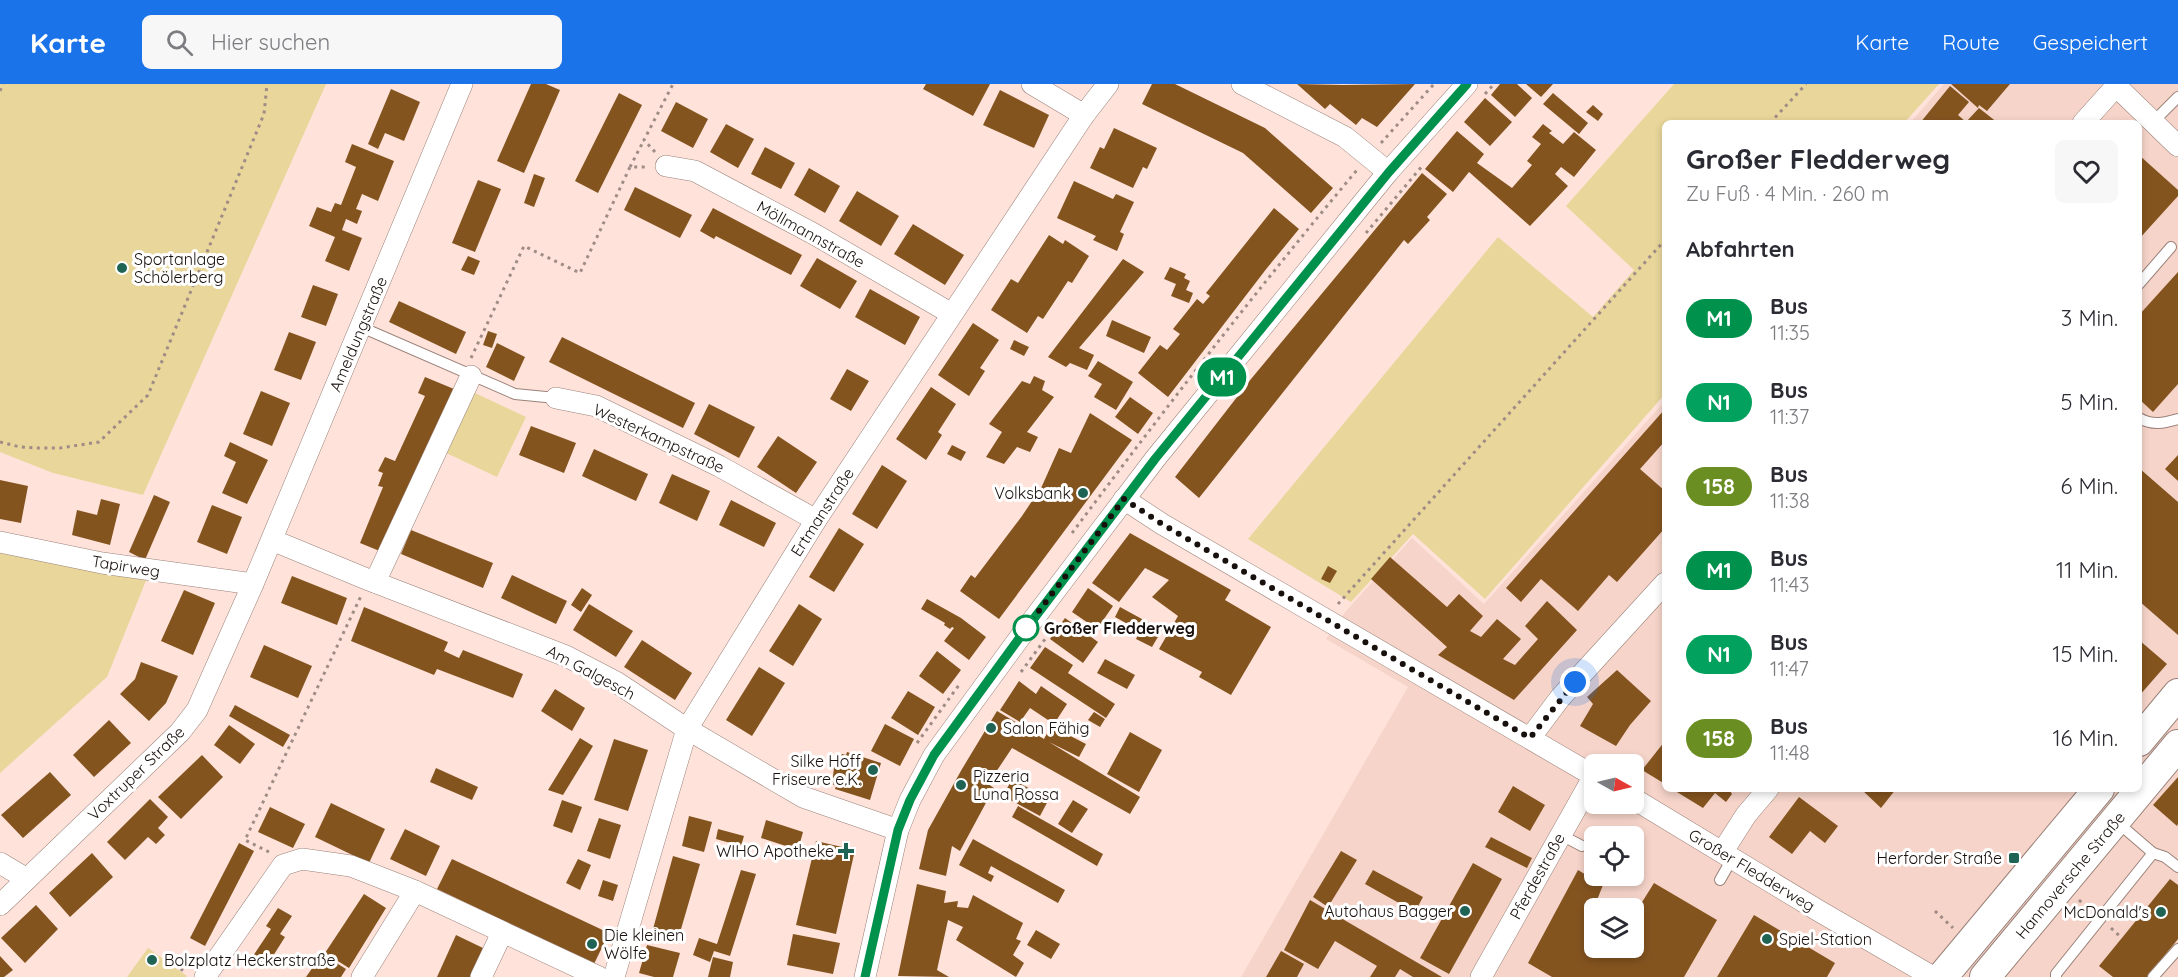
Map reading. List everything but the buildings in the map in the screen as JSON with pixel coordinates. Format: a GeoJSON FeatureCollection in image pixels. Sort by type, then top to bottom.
{"type":"FeatureCollection","features":[{"type":"Feature","properties":{"kind":"main road"},"geometry":{"type":"LineString","coordinates":[[2142,737],[2178,694]]}},
{"type":"Feature","properties":{"kind":"main road","name":"Hannoversche Straße"},"geometry":{"type":"LineString","coordinates":[[2142,788],[2178,745]]}},
{"type":"Feature","properties":{"kind":"main road","name":"Hannoversche Straße"},"geometry":{"type":"LineString","coordinates":[[1942,977],[2096,792]]}},
{"type":"Feature","properties":{"kind":"main road","name":"Hannoversche Straße"},"geometry":{"type":"LineString","coordinates":[[1985,977],[2139,792]]}},
{"type":"Feature","properties":{"kind":"street","name":"Ameldungstraße"},"geometry":{"type":"LineString","coordinates":[[253,584],[462,84]]}},
{"type":"Feature","properties":{"kind":"street"},"geometry":{"type":"LineString","coordinates":[[1032,84],[1084,115]]}},
{"type":"Feature","properties":{"kind":"street","name":"Ertmanstraße"},"geometry":{"type":"LineString","coordinates":[[614,977],[687,729],[816,520],[1084,115],[1107,84]]}},
{"type":"Feature","properties":{"kind":"street"},"geometry":{"type":"LineString","coordinates":[[1242,84],[1345,137],[1389,172]]}},
{"type":"Feature","properties":{"kind":"street"},"geometry":{"type":"LineString","coordinates":[[2086,120],[2116,85],[2178,146]]}},
{"type":"Feature","properties":{"kind":"street"},"geometry":{"type":"LineString","coordinates":[[865,977],[898,830],[910,800],[934,755],[1124,499],[1389,172],[1475,91]]}},
{"type":"Feature","properties":{"kind":"street","name":"Möllmannstraße"},"geometry":{"type":"LineString","coordinates":[[666,166],[695,171],[814,234],[952,314]]}},
{"type":"Feature","properties":{"kind":"street"},"geometry":{"type":"LineString","coordinates":[[372,581],[468,374]]}},
{"type":"Feature","properties":{"kind":"street","name":"Westerkampstraße"},"geometry":{"type":"LineString","coordinates":[[556,398],[596,406],[719,466],[816,520]]}},
{"type":"Feature","properties":{"kind":"street"},"geometry":{"type":"LineString","coordinates":[[1124,499],[1162,524],[1584,770]]}},
{"type":"Feature","properties":{"kind":"street","name":"Am Galgesch"},"geometry":{"type":"LineString","coordinates":[[272,540],[566,656],[616,682],[687,729],[803,797],[898,830]]}},
{"type":"Feature","properties":{"kind":"street","name":"Tapirweg"},"geometry":{"type":"LineString","coordinates":[[0,542],[102,563],[253,584]]}},
{"type":"Feature","properties":{"kind":"street","name":"Voxtruper Straße"},"geometry":{"type":"LineString","coordinates":[[0,905],[180,732],[197,710],[253,584]]}},
{"type":"Feature","properties":{"kind":"street"},"geometry":{"type":"LineString","coordinates":[[1530,738],[1560,698],[1662,586]]}},
{"type":"Feature","properties":{"kind":"street"},"geometry":{"type":"LineString","coordinates":[[1728,854],[1746,815],[1765,792]]}},
{"type":"Feature","properties":{"kind":"street","name":"Pferdestraße"},"geometry":{"type":"LineString","coordinates":[[1480,977],[1584,794]]}},
{"type":"Feature","properties":{"kind":"street","name":"Großer Fledderweg"},"geometry":{"type":"LineString","coordinates":[[1644,805],[1933,977]]}},
{"type":"Feature","properties":{"kind":"street"},"geometry":{"type":"LineString","coordinates":[[205,977],[283,865],[302,859],[351,866],[415,891],[599,977]]}},
{"type":"Feature","properties":{"kind":"street"},"geometry":{"type":"LineString","coordinates":[[0,863],[27,879]]}},
{"type":"Feature","properties":{"kind":"street"},"geometry":{"type":"LineString","coordinates":[[362,977],[415,891]]}},
{"type":"Feature","properties":{"kind":"street"},"geometry":{"type":"LineString","coordinates":[[481,977],[501,933]]}},
{"type":"Feature","properties":{"kind":"lane"},"geometry":{"type":"LineString","coordinates":[[2153,122],[2178,98]]}},
{"type":"Feature","properties":{"kind":"lane"},"geometry":{"type":"LineString","coordinates":[[2142,281],[2171,247]]}},
{"type":"Feature","properties":{"kind":"lane","name":"Westerkampstraße"},"geometry":{"type":"LineString","coordinates":[[361,327],[515,394],[556,398]]}},
{"type":"Feature","properties":{"kind":"lane"},"geometry":{"type":"LineString","coordinates":[[2142,420],[2148,423],[2164,423],[2178,419]]}},
{"type":"Feature","properties":{"kind":"lane"},"geometry":{"type":"LineString","coordinates":[[2115,820],[2153,853],[2165,857],[2178,867]]}},
{"type":"Feature","properties":{"kind":"lane"},"geometry":{"type":"LineString","coordinates":[[1561,835],[1582,846]]}},
{"type":"Feature","properties":{"kind":"lane"},"geometry":{"type":"LineString","coordinates":[[2056,977],[2056,974],[2153,853]]}},
{"type":"Feature","properties":{"kind":"lane"},"geometry":{"type":"LineString","coordinates":[[1720,880],[1728,854]]}},
{"type":"Feature","properties":{"kind":"lane"},"geometry":{"type":"LineString","coordinates":[[2153,977],[2178,949]]}},
{"type":"Feature","properties":{"kind":"path"},"geometry":{"type":"LineString","coordinates":[[0,92],[3,84]]}},
{"type":"Feature","properties":{"kind":"path"},"geometry":{"type":"LineString","coordinates":[[0,442],[20,447],[39,448],[60,448],[99,442],[148,395],[264,114],[267,84]]}},
{"type":"Feature","properties":{"kind":"path"},"geometry":{"type":"LineString","coordinates":[[468,374],[524,246],[580,273],[630,167],[673,84]]}},
{"type":"Feature","properties":{"kind":"path"},"geometry":{"type":"LineString","coordinates":[[1475,91],[1494,84]]}},
{"type":"Feature","properties":{"kind":"path"},"geometry":{"type":"LineString","coordinates":[[1773,120],[1806,84]]}},
{"type":"Feature","properties":{"kind":"path"},"geometry":{"type":"LineString","coordinates":[[644,140],[666,166]]}},
{"type":"Feature","properties":{"kind":"path"},"geometry":{"type":"LineString","coordinates":[[1360,241],[1428,159]]}},
{"type":"Feature","properties":{"kind":"path"},"geometry":{"type":"LineString","coordinates":[[630,167],[666,166]]}},
{"type":"Feature","properties":{"kind":"path"},"geometry":{"type":"LineString","coordinates":[[1324,618],[1662,243]]}},
{"type":"Feature","properties":{"kind":"path"},"geometry":{"type":"LineString","coordinates":[[283,865],[273,854],[245,840],[372,581]]}},
{"type":"Feature","properties":{"kind":"path"},"geometry":{"type":"LineString","coordinates":[[1016,676],[1023,670],[1051,631]]}},
{"type":"Feature","properties":{"kind":"shaded area","name":"Sportanlage Schölerberg"},"geometry":{"type":"Polygon","coordinates":[[[0,84],[326,84],[143,495],[53,473],[0,452],[0,84]]]}},
{"type":"Feature","properties":{"kind":"shaded area"},"geometry":{"type":"Polygon","coordinates":[[[1674,84],[1939,84],[1907,120],[1662,120],[1662,397],[1485,599],[1413,534],[1351,602],[1248,539],[1498,237],[1593,317],[1634,270],[1566,206],[1674,84]]]}},
{"type":"Feature","properties":{"kind":"shaded area"},"geometry":{"type":"Polygon","coordinates":[[[1944,84],[2178,84],[2178,977],[1241,977],[1408,687],[1326,639],[1346,611],[1412,538],[1484,604],[1662,404],[1662,792],[2142,792],[2142,120],[1913,120],[1944,84]]]}},
{"type":"Feature","properties":{"kind":"shaded area"},"geometry":{"type":"Polygon","coordinates":[[[473,392],[526,417],[497,477],[444,452],[473,392]]]}},
{"type":"Feature","properties":{"kind":"shaded area"},"geometry":{"type":"Polygon","coordinates":[[[0,549],[147,578],[107,677],[0,773],[0,549]]]}},
{"type":"Feature","properties":{"kind":"shaded area","name":"Bolzplatz Heckerstraße"},"geometry":{"type":"Polygon","coordinates":[[[148,948],[187,976],[127,977],[148,948]]]}},
{"type":"Feature","properties":{"kind":"bus line","name":"M1"},"geometry":{"type":"LineString","coordinates":[[865,977],[898,830],[910,800],[934,755],[1155,459],[1389,172],[1467,84]]}},
{"type":"Feature","properties":{"kind":"place","name":"Sportanlage Schölerberg"},"geometry":{"type":"Point","coordinates":[122,268]}},
{"type":"Feature","properties":{"kind":"place","name":"Volksbank"},"geometry":{"type":"Point","coordinates":[1083,493]}},
{"type":"Feature","properties":{"kind":"place","name":"Großer Fledderweg"},"geometry":{"type":"Point","coordinates":[1026,628]}},
{"type":"Feature","properties":{"kind":"place","name":"Salon Fähig"},"geometry":{"type":"Point","coordinates":[991,728]}},
{"type":"Feature","properties":{"kind":"place","name":"Silke Hoff Friseure e.K."},"geometry":{"type":"Point","coordinates":[873,770]}},
{"type":"Feature","properties":{"kind":"place","name":"Pizzeria Luna Rossa"},"geometry":{"type":"Point","coordinates":[961,785]}},
{"type":"Feature","properties":{"kind":"place","name":"WIHO Apotheke"},"geometry":{"type":"Point","coordinates":[846,851]}},
{"type":"Feature","properties":{"kind":"place","name":"Herforder Straße"},"geometry":{"type":"Point","coordinates":[2014,858]}},
{"type":"Feature","properties":{"kind":"place","name":"Autohaus Bagger"},"geometry":{"type":"Point","coordinates":[1465,911]}},
{"type":"Feature","properties":{"kind":"place","name":"McDonald's"},"geometry":{"type":"Point","coordinates":[2161,912]}},
{"type":"Feature","properties":{"kind":"place","name":"Spiel-Station"},"geometry":{"type":"Point","coordinates":[1767,939]}},
{"type":"Feature","properties":{"kind":"place","name":"Die kleinen Wölfe"},"geometry":{"type":"Point","coordinates":[592,944]}},
{"type":"Feature","properties":{"kind":"place","name":"Bolzplatz Heckerstraße"},"geometry":{"type":"Point","coordinates":[152,960]}},
{"type":"Feature","properties":{"kind":"route"},"geometry":{"type":"LineString","coordinates":[[1026,628],[1124,499],[1162,524],[1530,738],[1575,682]]}}]}
